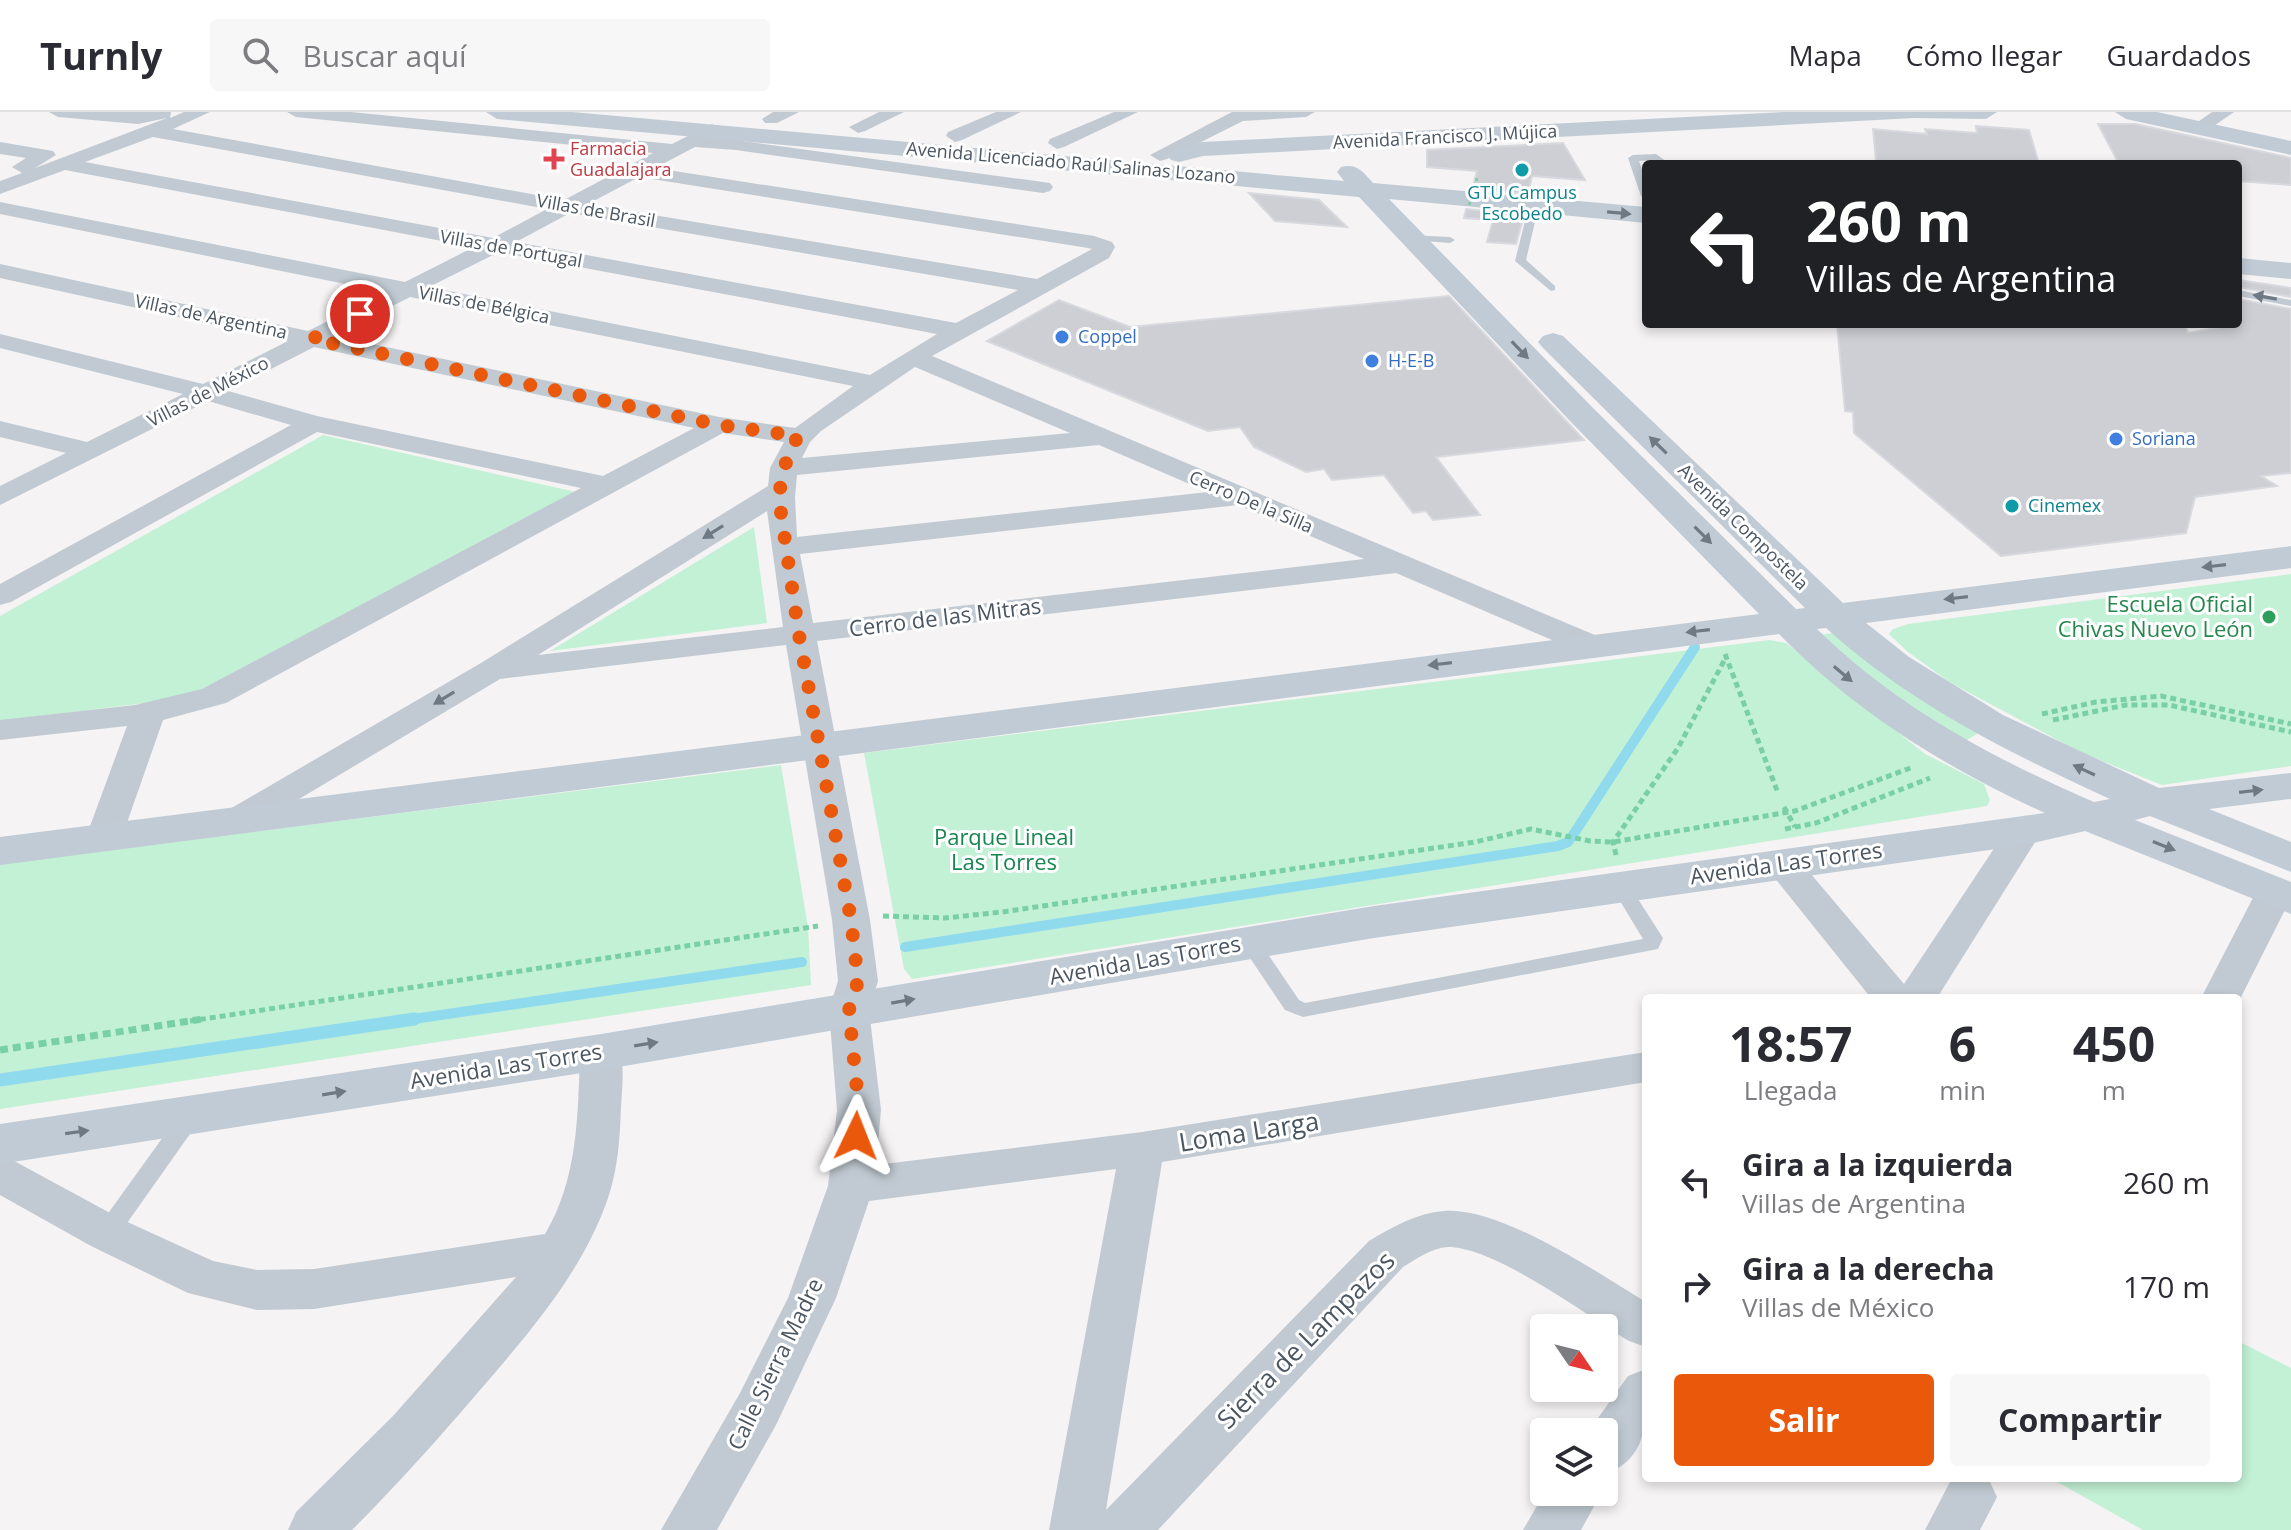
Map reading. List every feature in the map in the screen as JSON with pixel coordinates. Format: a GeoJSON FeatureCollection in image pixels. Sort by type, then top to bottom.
{"type":"FeatureCollection","features":[{"type":"Feature","properties":{"kind":"street"},"geometry":{"type":"LineString","coordinates":[[58,112],[138,119],[169,112]]}},
{"type":"Feature","properties":{"kind":"street"},"geometry":{"type":"LineString","coordinates":[[0,188],[201,112]]}},
{"type":"Feature","properties":{"kind":"street"},"geometry":{"type":"LineString","coordinates":[[296,112],[411,123],[736,144],[1043,187]]}},
{"type":"Feature","properties":{"kind":"street"},"geometry":{"type":"LineString","coordinates":[[411,123],[431,112]]}},
{"type":"Feature","properties":{"kind":"street","name":"Avenida Licenciado Raúl Salinas Lozano"},"geometry":{"type":"LineString","coordinates":[[497,112],[695,140],[1376,183],[1642,196]]}},
{"type":"Feature","properties":{"kind":"street","name":"Avenida Licenciado Raúl Salinas Lozano"},"geometry":{"type":"LineString","coordinates":[[683,112],[781,116],[858,127],[1057,143],[1534,205],[1642,215]]}},
{"type":"Feature","properties":{"kind":"street"},"geometry":{"type":"LineString","coordinates":[[858,127],[895,112]]}},
{"type":"Feature","properties":{"kind":"street"},"geometry":{"type":"LineString","coordinates":[[955,136],[1012,112]]}},
{"type":"Feature","properties":{"kind":"street"},"geometry":{"type":"LineString","coordinates":[[1057,143],[1129,112]]}},
{"type":"Feature","properties":{"kind":"street"},"geometry":{"type":"LineString","coordinates":[[1166,155],[1242,114],[1306,112]]}},
{"type":"Feature","properties":{"kind":"street"},"geometry":{"type":"LineString","coordinates":[[1614,112],[1634,127]]}},
{"type":"Feature","properties":{"kind":"street","name":"Avenida Francisco J. Mújica"},"geometry":{"type":"LineString","coordinates":[[1166,155],[1202,149],[1911,112]]}},
{"type":"Feature","properties":{"kind":"street"},"geometry":{"type":"LineString","coordinates":[[1918,112],[1986,112]]}},
{"type":"Feature","properties":{"kind":"street"},"geometry":{"type":"LineString","coordinates":[[2126,112],[2291,148]]}},
{"type":"Feature","properties":{"kind":"street"},"geometry":{"type":"LineString","coordinates":[[2198,128],[2225,112]]}},
{"type":"Feature","properties":{"kind":"street","name":"Villas de Brasil"},"geometry":{"type":"LineString","coordinates":[[152,131],[569,207],[1041,287]]}},
{"type":"Feature","properties":{"kind":"street","name":"Villas de México"},"geometry":{"type":"LineString","coordinates":[[0,497],[695,140]]}},
{"type":"Feature","properties":{"kind":"street"},"geometry":{"type":"LineString","coordinates":[[0,148],[38,152],[45,156],[0,176]]}},
{"type":"Feature","properties":{"kind":"street","name":"Villas de Portugal"},"geometry":{"type":"LineString","coordinates":[[63,164],[959,331]]}},
{"type":"Feature","properties":{"kind":"street"},"geometry":{"type":"LineString","coordinates":[[988,225],[1077,164]]}},
{"type":"Feature","properties":{"kind":"street"},"geometry":{"type":"LineString","coordinates":[[639,171],[1103,245],[1101,253],[913,357],[798,436]]}},
{"type":"Feature","properties":{"kind":"street"},"geometry":{"type":"LineString","coordinates":[[1376,183],[1452,242],[1477,266]]}},
{"type":"Feature","properties":{"kind":"street","name":"Avenida Compostela"},"geometry":{"type":"LineString","coordinates":[[1376,183],[1413,239],[1581,414],[1840,672],[1920,731],[2002,776],[2092,817],[2286,883]]}},
{"type":"Feature","properties":{"kind":"street","name":"Villas de Bélgica"},"geometry":{"type":"LineString","coordinates":[[0,208],[874,383]]}},
{"type":"Feature","properties":{"kind":"street"},"geometry":{"type":"LineString","coordinates":[[2245,257],[2291,251]]}},
{"type":"Feature","properties":{"kind":"street"},"geometry":{"type":"LineString","coordinates":[[2245,257],[2291,274]]}},
{"type":"Feature","properties":{"kind":"street","name":"Villas de Argentina"},"geometry":{"type":"LineString","coordinates":[[0,271],[719,425],[798,436]]}},
{"type":"Feature","properties":{"kind":"street","name":"Avenida Compostela"},"geometry":{"type":"LineString","coordinates":[[1486,314],[1526,315],[1832,614],[1896,666],[1959,705],[2059,758],[2155,802],[2286,883]]}},
{"type":"Feature","properties":{"kind":"street"},"geometry":{"type":"LineString","coordinates":[[0,341],[208,392],[313,423],[607,485]]}},
{"type":"Feature","properties":{"kind":"street","name":"Cerro De la Silla"},"geometry":{"type":"LineString","coordinates":[[913,357],[1591,645]]}},
{"type":"Feature","properties":{"kind":"street"},"geometry":{"type":"LineString","coordinates":[[1581,414],[1621,409]]}},
{"type":"Feature","properties":{"kind":"street"},"geometry":{"type":"LineString","coordinates":[[0,596],[313,423]]}},
{"type":"Feature","properties":{"kind":"street"},"geometry":{"type":"LineString","coordinates":[[0,730],[180,708],[251,679],[719,425]]}},
{"type":"Feature","properties":{"kind":"street"},"geometry":{"type":"LineString","coordinates":[[0,429],[90,451]]}},
{"type":"Feature","properties":{"kind":"street","name":"Calle Sierra Madre"},"geometry":{"type":"LineString","coordinates":[[688,1530],[758,1409],[812,1298],[851,1186],[859,1110],[849,1010],[858,981],[851,920],[784,547],[782,480],[798,436]]}},
{"type":"Feature","properties":{"kind":"street"},"geometry":{"type":"LineString","coordinates":[[241,818],[492,670],[782,480],[1099,438]]}},
{"type":"Feature","properties":{"kind":"street"},"geometry":{"type":"LineString","coordinates":[[784,547],[1240,497]]}},
{"type":"Feature","properties":{"kind":"street"},"geometry":{"type":"LineString","coordinates":[[0,851],[2291,557]]}},
{"type":"Feature","properties":{"kind":"street","name":"Cerro de las Mitras"},"geometry":{"type":"LineString","coordinates":[[492,670],[1397,564]]}},
{"type":"Feature","properties":{"kind":"street"},"geometry":{"type":"LineString","coordinates":[[104,837],[148,714]]}},
{"type":"Feature","properties":{"kind":"street","name":"Avenida Las Torres"},"geometry":{"type":"LineString","coordinates":[[0,1144],[601,1052],[1250,943],[1616,860],[1787,843],[2024,831],[2155,802],[2291,786]]}},
{"type":"Feature","properties":{"kind":"street"},"geometry":{"type":"LineString","coordinates":[[1919,994],[2024,831]]}},
{"type":"Feature","properties":{"kind":"street"},"geometry":{"type":"LineString","coordinates":[[1787,843],[1890,994]]}},
{"type":"Feature","properties":{"kind":"street"},"geometry":{"type":"LineString","coordinates":[[2223,994],[2286,883]]}},
{"type":"Feature","properties":{"kind":"street"},"geometry":{"type":"LineString","coordinates":[[315,1530],[346,1502],[473,1363],[510,1320],[559,1251],[584,1200],[593,1170],[599,1136],[601,1052]]}},
{"type":"Feature","properties":{"kind":"street","name":"Loma Larga"},"geometry":{"type":"LineString","coordinates":[[851,1186],[1142,1149],[1642,1068]]}},
{"type":"Feature","properties":{"kind":"street"},"geometry":{"type":"LineString","coordinates":[[1076,1530],[1142,1149]]}},
{"type":"Feature","properties":{"kind":"street"},"geometry":{"type":"LineString","coordinates":[[0,1174],[107,1233],[205,1279],[257,1290],[314,1289],[559,1251]]}},
{"type":"Feature","properties":{"kind":"street","name":"Sierra de Lampazos"},"geometry":{"type":"LineString","coordinates":[[1123,1530],[1386,1254],[1417,1234],[1451,1229],[1481,1235],[1518,1252],[1642,1325]]}},
{"type":"Feature","properties":{"kind":"street"},"geometry":{"type":"LineString","coordinates":[[1618,1432],[1642,1397]]}},
{"type":"Feature","properties":{"kind":"street"},"geometry":{"type":"LineString","coordinates":[[1550,1530],[1566,1506]]}},
{"type":"Feature","properties":{"kind":"lane"},"geometry":{"type":"LineString","coordinates":[[1642,184],[1633,158],[1656,157],[1660,160]]}},
{"type":"Feature","properties":{"kind":"lane"},"geometry":{"type":"LineString","coordinates":[[1534,205],[1520,261],[1551,288]]}},
{"type":"Feature","properties":{"kind":"lane"},"geometry":{"type":"LineString","coordinates":[[1413,239],[1452,242]]}},
{"type":"Feature","properties":{"kind":"lane"},"geometry":{"type":"LineString","coordinates":[[2242,294],[2291,303]]}},
{"type":"Feature","properties":{"kind":"lane"},"geometry":{"type":"LineString","coordinates":[[1250,943],[1292,1005],[1303,1010],[1651,944],[1653,938],[1616,860]]}},
{"type":"Feature","properties":{"kind":"lane"},"geometry":{"type":"LineString","coordinates":[[107,1233],[191,1116]]}},
{"type":"Feature","properties":{"kind":"path"},"geometry":{"type":"LineString","coordinates":[[1469,205],[1477,178]]}},
{"type":"Feature","properties":{"kind":"path"},"geometry":{"type":"LineString","coordinates":[[1721,642],[1778,793]]}},
{"type":"Feature","properties":{"kind":"path"},"geometry":{"type":"LineString","coordinates":[[1616,860],[1726,656]]}},
{"type":"Feature","properties":{"kind":"path"},"geometry":{"type":"LineString","coordinates":[[2041,714],[2096,702],[2161,696],[2291,724]]}},
{"type":"Feature","properties":{"kind":"path"},"geometry":{"type":"LineString","coordinates":[[2050,721],[2114,707],[2152,704],[2187,707],[2291,732]]}},
{"type":"Feature","properties":{"kind":"path"},"geometry":{"type":"LineString","coordinates":[[1616,860],[1785,810],[1913,767]]}},
{"type":"Feature","properties":{"kind":"path"},"geometry":{"type":"LineString","coordinates":[[1785,810],[1787,843]]}},
{"type":"Feature","properties":{"kind":"path"},"geometry":{"type":"LineString","coordinates":[[888,915],[962,917],[1475,842],[1531,829],[1590,841],[1616,860]]}},
{"type":"Feature","properties":{"kind":"path"},"geometry":{"type":"LineString","coordinates":[[0,1050],[813,926]]}},
{"type":"Feature","properties":{"kind":"green space"},"geometry":{"type":"Polygon","coordinates":[[[323,435],[576,492],[186,698],[0,721],[0,616],[323,435]]]}},
{"type":"Feature","properties":{"kind":"green space"},"geometry":{"type":"Polygon","coordinates":[[[754,527],[767,623],[550,651],[754,527]]]}},
{"type":"Feature","properties":{"kind":"green space"},"geometry":{"type":"Polygon","coordinates":[[[2291,574],[2291,766],[2162,785],[2082,753],[1951,683],[1889,634],[1893,629],[1908,624],[2291,574]]]}},
{"type":"Feature","properties":{"kind":"green space"},"geometry":{"type":"Polygon","coordinates":[[[1833,633],[1985,729],[1962,743],[1918,714],[1819,635],[1833,633]]]}},
{"type":"Feature","properties":{"kind":"green space","name":"Parque Lineal Las Torres"},"geometry":{"type":"Polygon","coordinates":[[[1770,640],[1786,643],[1925,754],[1984,784],[1990,800],[1987,806],[912,979],[904,969],[864,753],[1770,640]]]}},
{"type":"Feature","properties":{"kind":"green space"},"geometry":{"type":"Polygon","coordinates":[[[781,765],[808,927],[811,985],[0,1109],[0,864],[781,765]]]}},
{"type":"Feature","properties":{"kind":"green space"},"geometry":{"type":"Polygon","coordinates":[[[2242,1343],[2291,1368],[2291,1530],[2143,1530],[2057,1482],[2242,1482],[2242,1343]]]}},
{"type":"Feature","properties":{"kind":"building"},"geometry":{"type":"Polygon","coordinates":[[[2098,124],[2135,124],[2291,158],[2291,185],[2242,181],[2242,160],[2117,160],[2098,124]]]}},
{"type":"Feature","properties":{"kind":"building"},"geometry":{"type":"Polygon","coordinates":[[[1976,126],[2029,130],[2038,160],[1876,160],[1873,129],[1927,134],[1925,129],[1977,133],[1976,126]]]}},
{"type":"Feature","properties":{"kind":"building","name":"GTU Campus Escobedo"},"geometry":{"type":"Polygon","coordinates":[[[1563,143],[1585,180],[1532,176],[1528,194],[1472,189],[1477,171],[1427,167],[1427,150],[1563,143]]]}},
{"type":"Feature","properties":{"kind":"building"},"geometry":{"type":"Polygon","coordinates":[[[1249,193],[1319,200],[1347,227],[1275,221],[1249,193]]]}},
{"type":"Feature","properties":{"kind":"building"},"geometry":{"type":"Polygon","coordinates":[[[1466,209],[1524,215],[1516,244],[1487,242],[1493,220],[1464,218],[1466,209]]]}},
{"type":"Feature","properties":{"kind":"building"},"geometry":{"type":"Polygon","coordinates":[[[2242,281],[2291,288],[2291,297],[2242,288],[2242,281]]]}},
{"type":"Feature","properties":{"kind":"building"},"geometry":{"type":"Polygon","coordinates":[[[1449,296],[1584,440],[1436,457],[1480,515],[1433,520],[1426,511],[1413,513],[1384,475],[1332,480],[1324,469],[1306,472],[1254,447],[1240,427],[1208,431],[987,341],[1059,300],[1130,327],[1449,296]]]}},
{"type":"Feature","properties":{"kind":"building","name":"Soriana"},"geometry":{"type":"Polygon","coordinates":[[[2242,300],[2291,309],[2291,473],[2261,476],[2277,486],[2195,497],[2186,533],[2001,556],[1854,433],[1853,412],[1845,411],[1837,328],[2186,328],[2188,333],[2216,328],[2242,328],[2242,300]]]}},
{"type":"Feature","properties":{"kind":"waterway"},"geometry":{"type":"LineString","coordinates":[[905,947],[1558,846],[1568,842],[1575,832],[1695,647]]}},
{"type":"Feature","properties":{"kind":"waterway"},"geometry":{"type":"LineString","coordinates":[[400,1021],[802,962]]}},
{"type":"Feature","properties":{"kind":"waterway"},"geometry":{"type":"LineString","coordinates":[[0,1080],[414,1019]]}},
{"type":"Feature","properties":{"kind":"place","name":"Farmacia Guadalajara"},"geometry":{"type":"Point","coordinates":[554,159]}},
{"type":"Feature","properties":{"kind":"place","name":"GTU Campus Escobedo"},"geometry":{"type":"Point","coordinates":[1522,170]}},
{"type":"Feature","properties":{"kind":"place","name":"Coppel"},"geometry":{"type":"Point","coordinates":[1062,337]}},
{"type":"Feature","properties":{"kind":"place","name":"H-E-B"},"geometry":{"type":"Point","coordinates":[1372,361]}},
{"type":"Feature","properties":{"kind":"place","name":"Soriana"},"geometry":{"type":"Point","coordinates":[2116,439]}},
{"type":"Feature","properties":{"kind":"place","name":"Cinemex"},"geometry":{"type":"Point","coordinates":[2012,506]}},
{"type":"Feature","properties":{"kind":"place","name":"Escuela Oficial Chivas Nuevo León"},"geometry":{"type":"Point","coordinates":[2269,617]}},
{"type":"Feature","properties":{"kind":"route"},"geometry":{"type":"LineString","coordinates":[[360,314],[312,339],[719,425],[798,436],[784,468],[779,491],[780,506],[799,635],[851,920],[858,981],[849,1010],[859,1110],[856,1136]]}}]}
